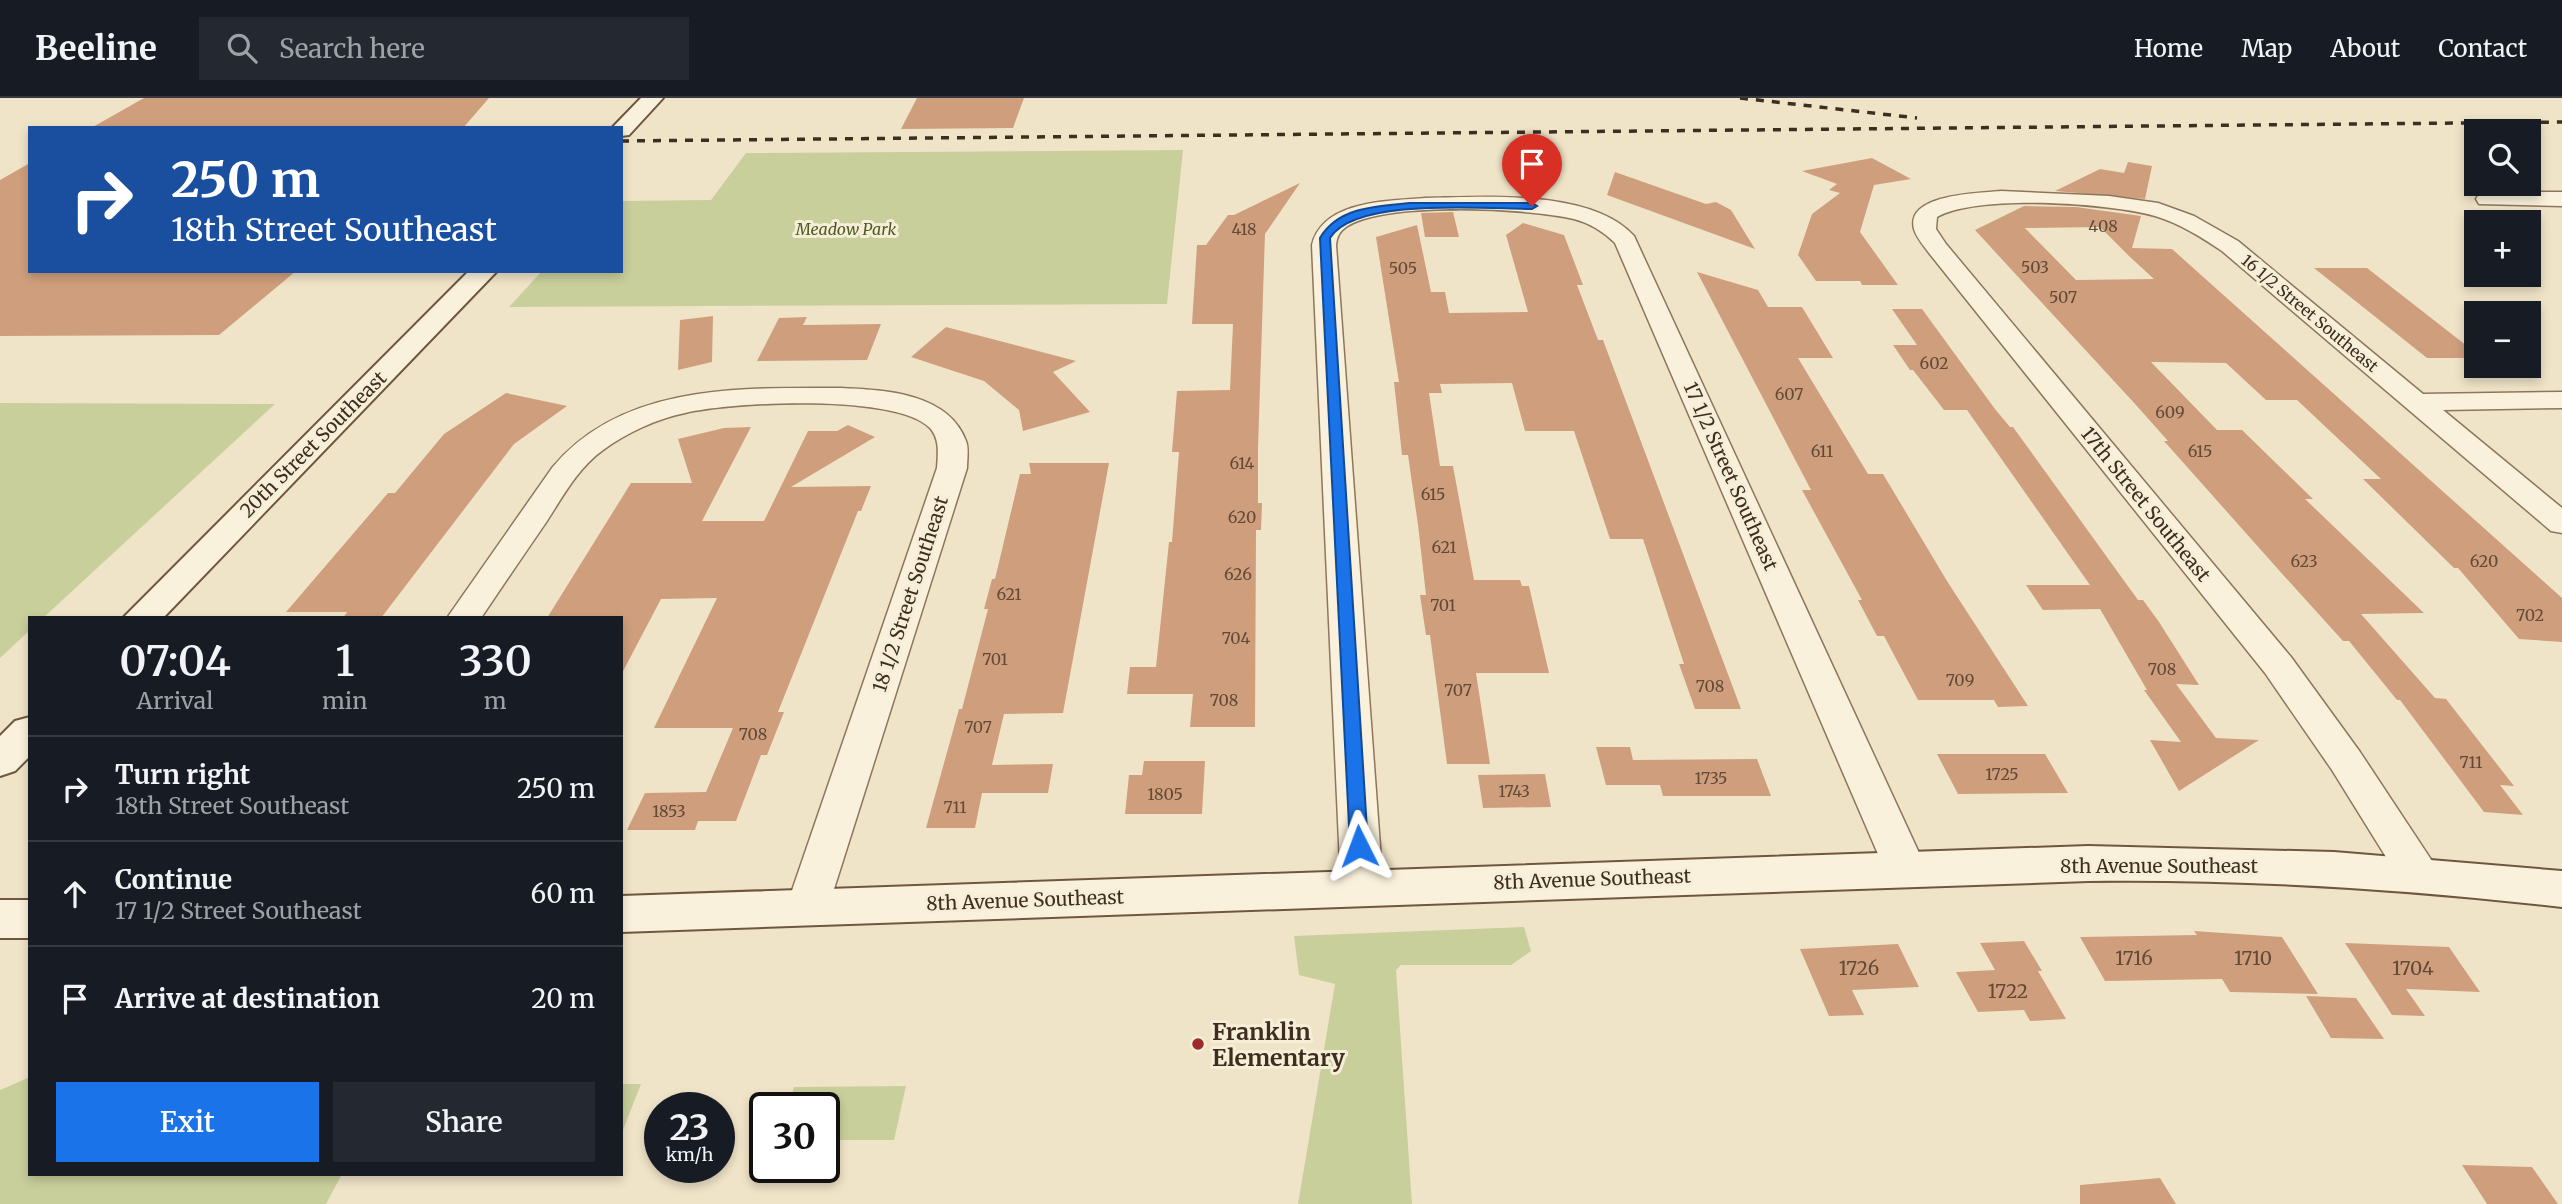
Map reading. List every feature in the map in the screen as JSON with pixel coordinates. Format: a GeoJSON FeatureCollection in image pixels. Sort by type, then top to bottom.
{"type":"FeatureCollection","features":[{"type":"Feature","properties":{"kind":"street"},"geometry":{"type":"LineString","coordinates":[[623,128],[653,98]]}},
{"type":"Feature","properties":{"kind":"street","name":"16 1/2 Street Southeast"},"geometry":{"type":"LineString","coordinates":[[2015,199],[2110,201],[2160,211],[2189,222],[2230,246],[2562,524]]}},
{"type":"Feature","properties":{"kind":"street","name":"17th Street Southeast"},"geometry":{"type":"LineString","coordinates":[[2015,199],[1976,200],[1941,206],[1926,214],[1925,229],[1937,248],[2278,665],[2346,761],[2419,875]]}},
{"type":"Feature","properties":{"kind":"street"},"geometry":{"type":"LineString","coordinates":[[2487,199],[2562,199]]}},
{"type":"Feature","properties":{"kind":"street","name":"17 1/2 Street Southeast"},"geometry":{"type":"LineString","coordinates":[[1362,887],[1324,245],[1326,233],[1335,224],[1366,211],[1393,207],[1532,206],[1578,213],[1611,228],[1626,241],[1905,868]]}},
{"type":"Feature","properties":{"kind":"street","name":"20th Street Southeast"},"geometry":{"type":"LineString","coordinates":[[144,616],[482,273]]}},
{"type":"Feature","properties":{"kind":"street","name":"18 1/2 Street Southeast"},"geometry":{"type":"LineString","coordinates":[[465,616],[566,469],[592,444],[647,416],[695,402],[733,398],[870,398],[910,405],[943,426],[950,435],[955,451],[950,472],[807,908]]}},
{"type":"Feature","properties":{"kind":"street"},"geometry":{"type":"LineString","coordinates":[[2417,402],[2562,400]]}},
{"type":"Feature","properties":{"kind":"street"},"geometry":{"type":"LineString","coordinates":[[0,761],[28,733]]}},
{"type":"Feature","properties":{"kind":"street","name":"8th Avenue Southeast"},"geometry":{"type":"LineString","coordinates":[[623,914],[1905,868],[2195,864],[2419,875],[2562,889]]}},
{"type":"Feature","properties":{"kind":"street"},"geometry":{"type":"LineString","coordinates":[[0,919],[28,919]]}},
{"type":"Feature","properties":{"kind":"green space","name":"Meadow Park"},"geometry":{"type":"Polygon","coordinates":[[[1183,150],[1167,304],[509,307],[540,273],[623,273],[623,201],[711,200],[746,153],[1183,150]]]}},
{"type":"Feature","properties":{"kind":"green space"},"geometry":{"type":"Polygon","coordinates":[[[0,403],[275,404],[45,616],[28,616],[28,632],[0,658],[0,403]]]}},
{"type":"Feature","properties":{"kind":"green space"},"geometry":{"type":"Polygon","coordinates":[[[1524,927],[1531,951],[1511,965],[1401,965],[1396,970],[1412,1204],[1298,1204],[1335,984],[1299,975],[1294,936],[1524,927]]]}},
{"type":"Feature","properties":{"kind":"green space"},"geometry":{"type":"Polygon","coordinates":[[[28,1078],[28,1176],[341,1176],[326,1204],[0,1204],[0,1090],[28,1078]]]}},
{"type":"Feature","properties":{"kind":"green space"},"geometry":{"type":"Polygon","coordinates":[[[623,1084],[641,1084],[623,1130],[623,1084]]]}},
{"type":"Feature","properties":{"kind":"green space"},"geometry":{"type":"Polygon","coordinates":[[[906,1086],[894,1140],[840,1140],[840,1092],[793,1092],[794,1087],[906,1086]]]}},
{"type":"Feature","properties":{"kind":"building"},"geometry":{"type":"Polygon","coordinates":[[[144,98],[489,98],[465,126],[95,126],[144,98]]]}},
{"type":"Feature","properties":{"kind":"building"},"geometry":{"type":"Polygon","coordinates":[[[917,98],[1024,98],[1013,128],[901,129],[917,98]]]}},
{"type":"Feature","properties":{"kind":"building"},"geometry":{"type":"Polygon","coordinates":[[[1872,158],[1911,179],[1874,185],[1860,232],[1898,285],[1862,285],[1860,281],[1816,281],[1798,255],[1812,214],[1840,193],[1829,190],[1837,184],[1802,171],[1872,158]]]}},
{"type":"Feature","properties":{"kind":"building"},"geometry":{"type":"Polygon","coordinates":[[[2128,162],[2152,166],[2145,199],[2055,191],[2100,169],[2124,173],[2128,162]]]}},
{"type":"Feature","properties":{"kind":"building"},"geometry":{"type":"Polygon","coordinates":[[[28,164],[28,273],[294,273],[219,335],[0,336],[0,180],[28,164]]]}},
{"type":"Feature","properties":{"kind":"building"},"geometry":{"type":"Polygon","coordinates":[[[1615,172],[1706,204],[1716,202],[1731,210],[1755,249],[1607,195],[1615,172]]]}},
{"type":"Feature","properties":{"kind":"building"},"geometry":{"type":"Polygon","coordinates":[[[1300,183],[1265,234],[1258,448],[1258,503],[1262,503],[1261,530],[1256,530],[1255,727],[1190,727],[1193,694],[1127,694],[1130,667],[1156,667],[1169,542],[1172,542],[1179,452],[1172,452],[1177,391],[1230,390],[1233,324],[1192,324],[1197,245],[1206,245],[1228,215],[1234,215],[1300,183]]]}},
{"type":"Feature","properties":{"kind":"building"},"geometry":{"type":"Polygon","coordinates":[[[2024,206],[2076,207],[2141,216],[2132,248],[2172,249],[2562,598],[2562,642],[2519,639],[2458,568],[2454,568],[2363,479],[2381,479],[2297,400],[2266,400],[2226,363],[2151,362],[2217,430],[2242,430],[2313,499],[2305,499],[2424,613],[2361,614],[2435,698],[2446,699],[2514,786],[2500,785],[2523,815],[2484,812],[2400,700],[2397,700],[2349,641],[2343,641],[2164,441],[2168,441],[2136,405],[1975,230],[2024,206]],[[2100,227],[2025,228],[2076,280],[2154,279],[2100,227]]]}},
{"type":"Feature","properties":{"kind":"building"},"geometry":{"type":"Polygon","coordinates":[[[1453,212],[1459,237],[1425,237],[1421,213],[1453,212]]]}},
{"type":"Feature","properties":{"kind":"building"},"geometry":{"type":"Polygon","coordinates":[[[1523,223],[1564,235],[1583,285],[1577,285],[1598,340],[1603,340],[1741,709],[1695,709],[1679,664],[1684,664],[1643,539],[1610,539],[1574,431],[1525,431],[1512,383],[1440,384],[1442,393],[1429,393],[1440,466],[1453,466],[1474,580],[1520,580],[1522,586],[1529,586],[1549,673],[1476,673],[1490,764],[1447,764],[1430,635],[1426,635],[1420,595],[1426,595],[1418,525],[1408,455],[1402,455],[1394,382],[1399,382],[1376,237],[1417,225],[1431,292],[1445,292],[1449,313],[1528,312],[1506,235],[1523,223]]]}},
{"type":"Feature","properties":{"kind":"building"},"geometry":{"type":"Polygon","coordinates":[[[2314,268],[2367,268],[2464,344],[2464,358],[2427,358],[2314,268]]]}},
{"type":"Feature","properties":{"kind":"building"},"geometry":{"type":"Polygon","coordinates":[[[1697,272],[1758,290],[1768,307],[1802,307],[1833,358],[1798,358],[1868,474],[1883,474],[1947,581],[2028,706],[1998,707],[1994,700],[1918,700],[1884,636],[1877,636],[1858,600],[1862,600],[1802,490],[1811,490],[1697,272]]]}},
{"type":"Feature","properties":{"kind":"building"},"geometry":{"type":"Polygon","coordinates":[[[1892,309],[1922,309],[1995,409],[2010,427],[2013,427],[2138,600],[2143,600],[2159,622],[2199,685],[2176,684],[2216,738],[2259,740],[2179,791],[2150,740],[2181,742],[2144,690],[2147,690],[2100,609],[2043,610],[2026,585],[2090,585],[1967,410],[1944,410],[1913,370],[1910,370],[1893,345],[1917,345],[1892,309]]]}},
{"type":"Feature","properties":{"kind":"building"},"geometry":{"type":"Polygon","coordinates":[[[713,316],[712,362],[678,370],[680,320],[713,316]]]}},
{"type":"Feature","properties":{"kind":"building"},"geometry":{"type":"Polygon","coordinates":[[[807,317],[803,325],[881,324],[867,360],[757,361],[779,318],[807,317]]]}},
{"type":"Feature","properties":{"kind":"building"},"geometry":{"type":"Polygon","coordinates":[[[946,327],[1076,361],[1053,372],[1090,412],[1023,431],[1019,410],[984,381],[911,357],[946,327]]]}},
{"type":"Feature","properties":{"kind":"building"},"geometry":{"type":"Polygon","coordinates":[[[506,393],[567,406],[514,444],[383,616],[344,616],[347,612],[286,612],[388,493],[395,493],[444,434],[506,393]]]}},
{"type":"Feature","properties":{"kind":"building"},"geometry":{"type":"Polygon","coordinates":[[[848,425],[875,437],[791,487],[871,486],[861,511],[858,511],[778,712],[784,712],[767,755],[761,755],[736,821],[698,821],[695,830],[627,830],[645,793],[706,792],[733,728],[654,728],[717,598],[661,599],[623,671],[623,616],[548,616],[631,483],[692,483],[678,439],[724,428],[751,427],[702,521],[764,521],[808,431],[837,431],[848,425]]]}},
{"type":"Feature","properties":{"kind":"building"},"geometry":{"type":"Polygon","coordinates":[[[1029,463],[1109,463],[1063,713],[1004,714],[992,765],[1053,764],[1048,793],[982,793],[975,828],[926,828],[959,709],[962,709],[988,609],[984,609],[992,579],[995,579],[1020,474],[1031,474],[1029,463]]]}},
{"type":"Feature","properties":{"kind":"building"},"geometry":{"type":"Polygon","coordinates":[[[1596,747],[1630,747],[1633,760],[1757,759],[1771,796],[1663,796],[1660,785],[1606,785],[1596,747]]]}},
{"type":"Feature","properties":{"kind":"building"},"geometry":{"type":"Polygon","coordinates":[[[1937,754],[2045,754],[2068,793],[1958,794],[1937,754]]]}},
{"type":"Feature","properties":{"kind":"building"},"geometry":{"type":"Polygon","coordinates":[[[1144,761],[1205,761],[1202,814],[1125,814],[1129,775],[1142,775],[1144,761]]]}},
{"type":"Feature","properties":{"kind":"building"},"geometry":{"type":"Polygon","coordinates":[[[1545,774],[1551,807],[1483,808],[1478,775],[1545,774]]]}},
{"type":"Feature","properties":{"kind":"building"},"geometry":{"type":"Polygon","coordinates":[[[2194,931],[2282,937],[2318,994],[2230,992],[2222,979],[2105,981],[2080,937],[2197,935],[2194,931]]]}},
{"type":"Feature","properties":{"kind":"building"},"geometry":{"type":"Polygon","coordinates":[[[2024,941],[2066,1019],[2030,1021],[2024,1010],[1978,1012],[1956,972],[1995,970],[1980,943],[2024,941]]]}},
{"type":"Feature","properties":{"kind":"building"},"geometry":{"type":"Polygon","coordinates":[[[2345,943],[2449,947],[2480,992],[2406,989],[2425,1016],[2392,1015],[2345,943]]]}},
{"type":"Feature","properties":{"kind":"building"},"geometry":{"type":"Polygon","coordinates":[[[1898,944],[1919,987],[1852,990],[1864,1015],[1829,1016],[1800,949],[1898,944]]]}},
{"type":"Feature","properties":{"kind":"building"},"geometry":{"type":"Polygon","coordinates":[[[2306,996],[2356,998],[2384,1039],[2331,1038],[2306,996]]]}},
{"type":"Feature","properties":{"kind":"building"},"geometry":{"type":"Polygon","coordinates":[[[2462,1165],[2532,1167],[2558,1204],[2487,1204],[2462,1165]]]}},
{"type":"Feature","properties":{"kind":"building"},"geometry":{"type":"Polygon","coordinates":[[[2160,1178],[2176,1204],[2080,1204],[2080,1185],[2160,1178]]]}},
{"type":"Feature","properties":{"kind":"railway"},"geometry":{"type":"LineString","coordinates":[[1740,98],[1917,118]]}},
{"type":"Feature","properties":{"kind":"railway"},"geometry":{"type":"LineString","coordinates":[[623,141],[2562,122]]}},
{"type":"Feature","properties":{"kind":"place","name":"Franklin Elementary"},"geometry":{"type":"Point","coordinates":[1198,1044]}},
{"type":"Feature","properties":{"kind":"route"},"geometry":{"type":"LineString","coordinates":[[1359,846],[1324,245],[1326,233],[1341,220],[1375,209],[1410,206],[1532,206]]}}]}
